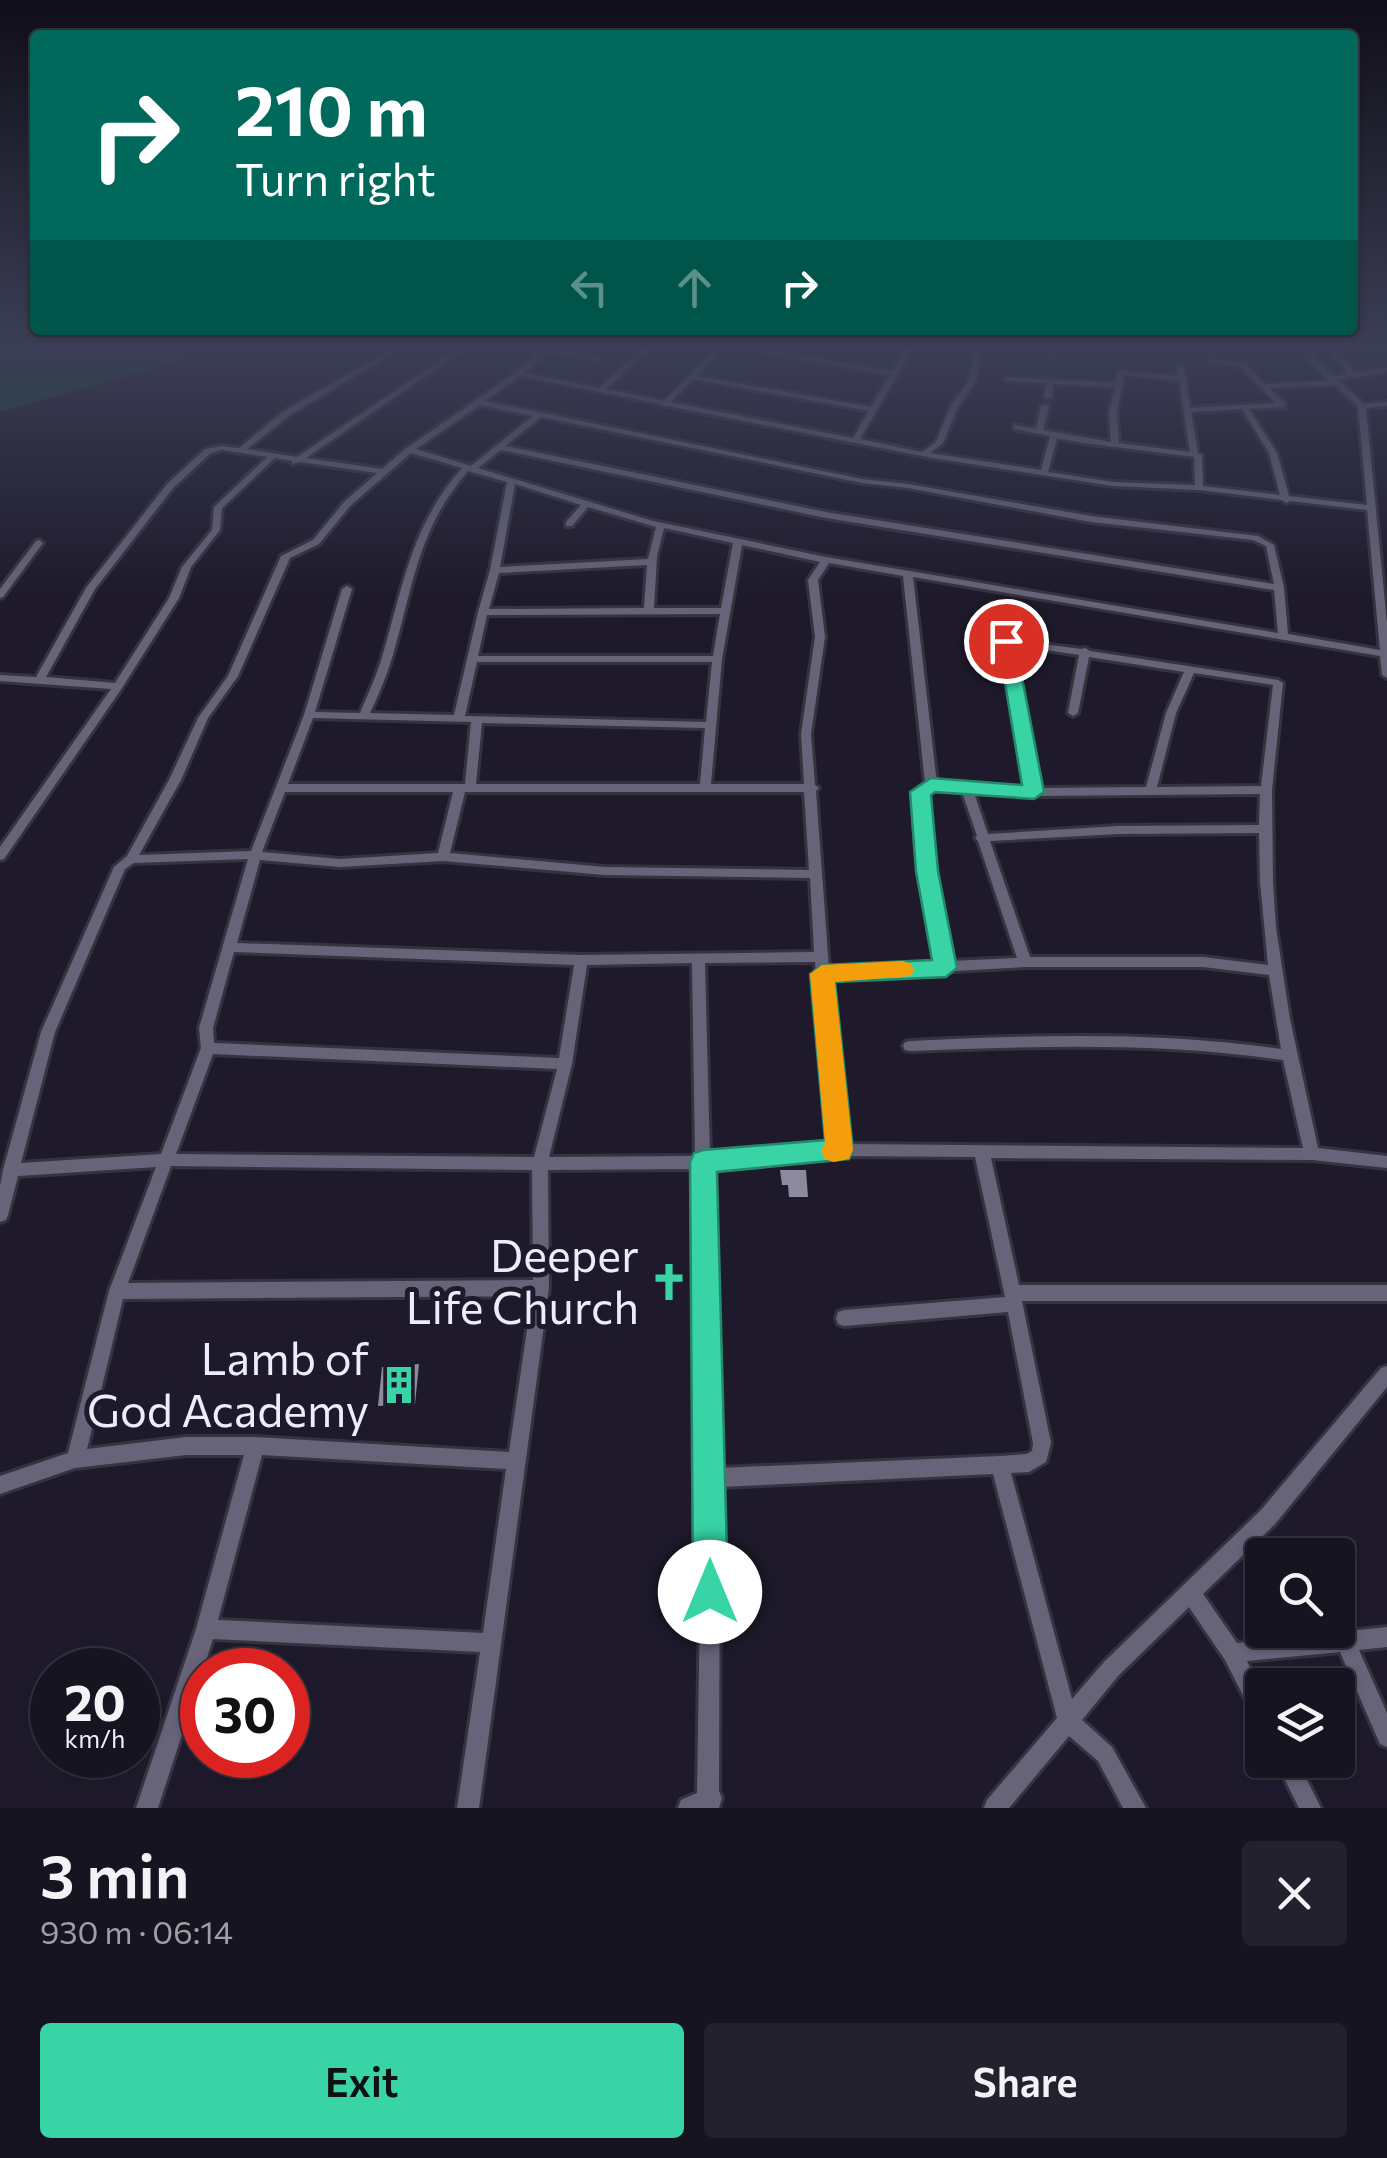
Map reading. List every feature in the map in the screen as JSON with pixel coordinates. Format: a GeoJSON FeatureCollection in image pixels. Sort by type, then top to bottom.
{"type":"FeatureCollection","features":[{"type":"Feature","properties":{"kind":"street"},"geometry":{"type":"LineString","coordinates":[[240,451],[267,428]]}},
{"type":"Feature","properties":{"kind":"street"},"geometry":{"type":"LineString","coordinates":[[294,462],[344,428]]}},
{"type":"Feature","properties":{"kind":"street"},"geometry":{"type":"LineString","coordinates":[[0,1215],[48,1032],[120,867],[131,859],[175,780],[203,718],[234,676],[286,556],[316,542],[347,504],[441,428]]}},
{"type":"Feature","properties":{"kind":"street"},"geometry":{"type":"LineString","coordinates":[[364,716],[388,655],[406,579],[422,534],[442,495],[521,428]]}},
{"type":"Feature","properties":{"kind":"street"},"geometry":{"type":"LineString","coordinates":[[608,428],[862,481],[1091,519],[1255,538],[1270,545],[1283,635]]}},
{"type":"Feature","properties":{"kind":"street"},"geometry":{"type":"LineString","coordinates":[[792,428],[1113,484],[1199,488],[1372,508]]}},
{"type":"Feature","properties":{"kind":"street"},"geometry":{"type":"LineString","coordinates":[[856,440],[863,428]]}},
{"type":"Feature","properties":{"kind":"street"},"geometry":{"type":"LineString","coordinates":[[924,454],[940,443],[946,428]]}},
{"type":"Feature","properties":{"kind":"street"},"geometry":{"type":"LineString","coordinates":[[1025,428],[1194,454],[1201,458],[1199,488]]}},
{"type":"Feature","properties":{"kind":"street"},"geometry":{"type":"LineString","coordinates":[[1114,428],[1115,444]]}},
{"type":"Feature","properties":{"kind":"street"},"geometry":{"type":"LineString","coordinates":[[1189,428],[1194,454]]}},
{"type":"Feature","properties":{"kind":"street"},"geometry":{"type":"LineString","coordinates":[[1258,428],[1273,453],[1286,500]]}},
{"type":"Feature","properties":{"kind":"street"},"geometry":{"type":"LineString","coordinates":[[1364,428],[1382,570],[1387,675]]}},
{"type":"Feature","properties":{"kind":"street"},"geometry":{"type":"LineString","coordinates":[[1044,473],[1054,434]]}},
{"type":"Feature","properties":{"kind":"street"},"geometry":{"type":"LineString","coordinates":[[498,447],[826,515],[1279,588]]}},
{"type":"Feature","properties":{"kind":"street"},"geometry":{"type":"LineString","coordinates":[[38,680],[91,588],[170,486],[208,452],[218,448],[384,472]]}},
{"type":"Feature","properties":{"kind":"street"},"geometry":{"type":"LineString","coordinates":[[410,450],[661,525],[826,560],[1386,654]]}},
{"type":"Feature","properties":{"kind":"street"},"geometry":{"type":"LineString","coordinates":[[0,856],[174,598],[186,567],[216,530],[218,507],[272,457]]}},
{"type":"Feature","properties":{"kind":"street"},"geometry":{"type":"LineString","coordinates":[[459,718],[495,570],[511,482]]}},
{"type":"Feature","properties":{"kind":"street"},"geometry":{"type":"LineString","coordinates":[[569,524],[586,504]]}},
{"type":"Feature","properties":{"kind":"street"},"geometry":{"type":"LineString","coordinates":[[648,610],[654,568],[650,550],[661,525]]}},
{"type":"Feature","properties":{"kind":"street"},"geometry":{"type":"LineString","coordinates":[[1374,527],[1387,529]]}},
{"type":"Feature","properties":{"kind":"street"},"geometry":{"type":"LineString","coordinates":[[705,788],[724,612],[738,541]]}},
{"type":"Feature","properties":{"kind":"street"},"geometry":{"type":"LineString","coordinates":[[0,595],[39,543]]}},
{"type":"Feature","properties":{"kind":"street"},"geometry":{"type":"LineString","coordinates":[[826,560],[813,580],[820,637],[806,734],[813,788],[822,974],[840,1150]]}},
{"type":"Feature","properties":{"kind":"street"},"geometry":{"type":"LineString","coordinates":[[495,570],[651,562]]}},
{"type":"Feature","properties":{"kind":"street"},"geometry":{"type":"LineString","coordinates":[[908,575],[931,785]]}},
{"type":"Feature","properties":{"kind":"street"},"geometry":{"type":"LineString","coordinates":[[75,1459],[117,1291],[208,1048],[206,1028],[255,856],[308,715],[347,589]]}},
{"type":"Feature","properties":{"kind":"street"},"geometry":{"type":"LineString","coordinates":[[483,612],[724,612]]}},
{"type":"Feature","properties":{"kind":"street"},"geometry":{"type":"LineString","coordinates":[[1034,792],[1006,641],[1278,683],[1266,790],[1275,970],[1287,1055],[1312,1154]]}},
{"type":"Feature","properties":{"kind":"street"},"geometry":{"type":"LineString","coordinates":[[1073,713],[1086,651]]}},
{"type":"Feature","properties":{"kind":"street"},"geometry":{"type":"LineString","coordinates":[[473,659],[718,658]]}},
{"type":"Feature","properties":{"kind":"street"},"geometry":{"type":"LineString","coordinates":[[1150,790],[1171,712],[1190,670]]}},
{"type":"Feature","properties":{"kind":"street"},"geometry":{"type":"LineString","coordinates":[[2,680],[118,686]]}},
{"type":"Feature","properties":{"kind":"street"},"geometry":{"type":"LineString","coordinates":[[308,715],[712,725]]}},
{"type":"Feature","properties":{"kind":"street"},"geometry":{"type":"LineString","coordinates":[[443,857],[465,787],[477,720]]}},
{"type":"Feature","properties":{"kind":"street"},"geometry":{"type":"LineString","coordinates":[[946,968],[921,824],[921,792],[931,785],[1034,792],[1266,790]]}},
{"type":"Feature","properties":{"kind":"street"},"geometry":{"type":"LineString","coordinates":[[966,787],[1025,962]]}},
{"type":"Feature","properties":{"kind":"street"},"geometry":{"type":"LineString","coordinates":[[281,788],[813,788]]}},
{"type":"Feature","properties":{"kind":"street"},"geometry":{"type":"LineString","coordinates":[[981,838],[1118,830],[1266,828]]}},
{"type":"Feature","properties":{"kind":"street"},"geometry":{"type":"LineString","coordinates":[[131,859],[255,856],[340,863],[443,857],[605,872],[816,874]]}},
{"type":"Feature","properties":{"kind":"street"},"geometry":{"type":"LineString","coordinates":[[230,947],[581,960],[821,957]]}},
{"type":"Feature","properties":{"kind":"street"},"geometry":{"type":"LineString","coordinates":[[689,1808],[710,1803],[710,1478],[698,958]]}},
{"type":"Feature","properties":{"kind":"street"},"geometry":{"type":"LineString","coordinates":[[468,1808],[541,1288],[540,1164],[564,1064],[581,960]]}},
{"type":"Feature","properties":{"kind":"street"},"geometry":{"type":"LineString","coordinates":[[822,974],[1025,962],[1203,962],[1275,970]]}},
{"type":"Feature","properties":{"kind":"street"},"geometry":{"type":"LineString","coordinates":[[910,1046],[1062,1038],[1230,1044],[1287,1055]]}},
{"type":"Feature","properties":{"kind":"street"},"geometry":{"type":"LineString","coordinates":[[208,1048],[564,1064]]}},
{"type":"Feature","properties":{"kind":"street"},"geometry":{"type":"LineString","coordinates":[[11,1170],[164,1160],[703,1162],[840,1150],[1312,1154],[1387,1162]]}},
{"type":"Feature","properties":{"kind":"street"},"geometry":{"type":"LineString","coordinates":[[710,1478],[1000,1465],[1029,1463],[1040,1456],[1042,1443],[982,1153]]}},
{"type":"Feature","properties":{"kind":"street"},"geometry":{"type":"LineString","coordinates":[[117,1291],[541,1288]]}},
{"type":"Feature","properties":{"kind":"street"},"geometry":{"type":"LineString","coordinates":[[844,1318],[1013,1298],[1387,1294]]}},
{"type":"Feature","properties":{"kind":"street"},"geometry":{"type":"LineString","coordinates":[[995,1808],[1111,1669],[1268,1517],[1387,1374]]}},
{"type":"Feature","properties":{"kind":"street"},"geometry":{"type":"LineString","coordinates":[[0,1485],[75,1459],[154,1448],[256,1446],[516,1461]]}},
{"type":"Feature","properties":{"kind":"street"},"geometry":{"type":"LineString","coordinates":[[148,1808],[206,1629],[256,1446]]}},
{"type":"Feature","properties":{"kind":"street"},"geometry":{"type":"LineString","coordinates":[[1000,1465],[1068,1721],[1106,1754],[1135,1808]]}},
{"type":"Feature","properties":{"kind":"street"},"geometry":{"type":"LineString","coordinates":[[1190,1592],[1232,1652],[1245,1678]]}},
{"type":"Feature","properties":{"kind":"street"},"geometry":{"type":"LineString","coordinates":[[206,1629],[491,1643]]}},
{"type":"Feature","properties":{"kind":"street"},"geometry":{"type":"LineString","coordinates":[[1355,1638],[1387,1637]]}},
{"type":"Feature","properties":{"kind":"street"},"geometry":{"type":"LineString","coordinates":[[1232,1652],[1266,1648]]}},
{"type":"Feature","properties":{"kind":"street"},"geometry":{"type":"LineString","coordinates":[[1348,1648],[1387,1736]]}},
{"type":"Feature","properties":{"kind":"street"},"geometry":{"type":"LineString","coordinates":[[1295,1778],[1310,1808]]}},
{"type":"Feature","properties":{"kind":"building"},"geometry":{"type":"Polygon","coordinates":[[[780,1170],[806,1170],[808,1197],[789,1197],[780,1170]]]}},
{"type":"Feature","properties":{"kind":"building","name":"Lamb of God Academy"},"geometry":{"type":"Polygon","coordinates":[[[419,1364],[415,1404],[378,1406],[382,1367],[419,1364]]]}},
{"type":"Feature","properties":{"kind":"slow traffic"},"geometry":{"type":"LineString","coordinates":[[834,1151],[840,1150],[822,974],[903,970]]}},
{"type":"Feature","properties":{"kind":"place","name":"Deeper Life Church"},"geometry":{"type":"Point","coordinates":[669,1282]}},
{"type":"Feature","properties":{"kind":"place","name":"Lamb of God Academy"},"geometry":{"type":"Point","coordinates":[399,1385]}},
{"type":"Feature","properties":{"kind":"route"},"geometry":{"type":"LineString","coordinates":[[710,1592],[703,1162],[840,1150],[822,974],[946,968],[927,871],[921,792],[931,785],[1034,792],[1022,710],[1006,641]]}}]}
